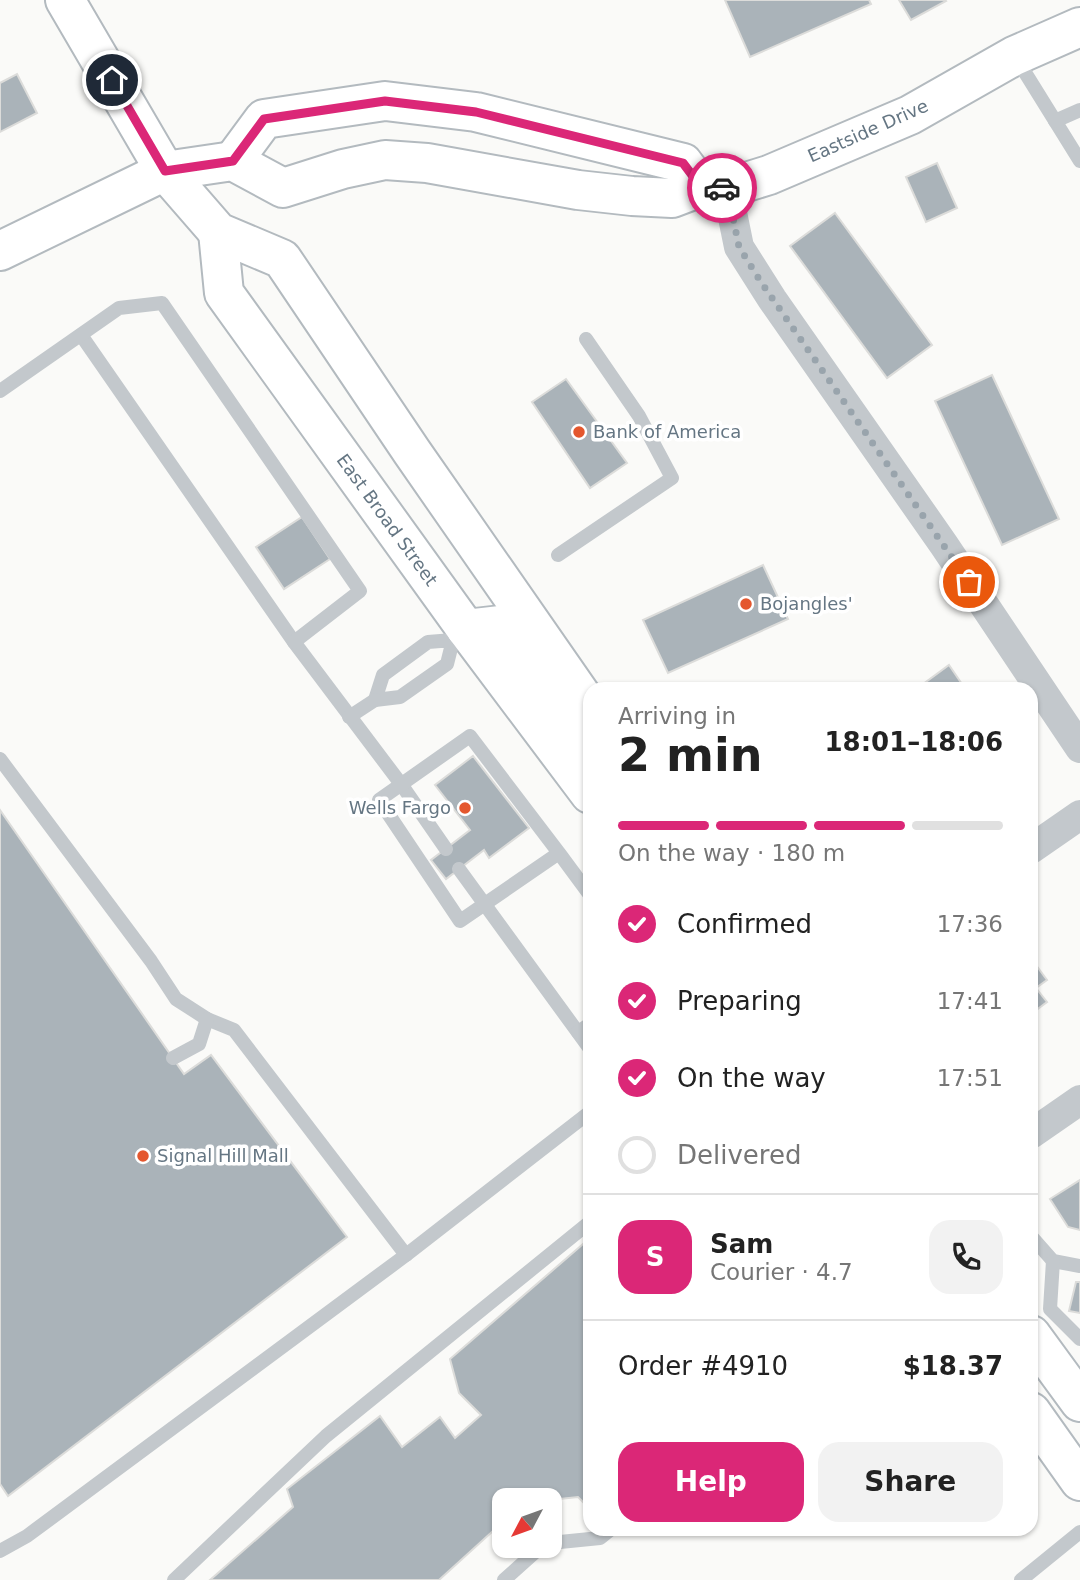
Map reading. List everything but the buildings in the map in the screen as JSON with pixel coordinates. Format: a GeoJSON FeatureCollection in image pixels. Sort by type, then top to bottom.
{"type":"FeatureCollection","features":[{"type":"Feature","properties":{"kind":"main road"},"geometry":{"type":"LineString","coordinates":[[65,0],[165,171],[218,232],[282,259],[583,698]]}},
{"type":"Feature","properties":{"kind":"main road","name":"Eastside Drive"},"geometry":{"type":"LineString","coordinates":[[233,161],[283,188],[342,169],[385,160],[427,163],[579,190],[672,198],[769,175],[910,116],[1014,56],[1080,26]]}},
{"type":"Feature","properties":{"kind":"main road"},"geometry":{"type":"LineString","coordinates":[[0,251],[165,171],[233,161],[264,119],[385,101],[476,112],[683,163],[714,187]]}},
{"type":"Feature","properties":{"kind":"main road","name":"East Broad Street"},"geometry":{"type":"LineString","coordinates":[[218,232],[224,293],[459,634],[583,785]]}},
{"type":"Feature","properties":{"kind":"main road"},"geometry":{"type":"LineString","coordinates":[[459,634],[501,625],[583,738]]}},
{"type":"Feature","properties":{"kind":"main road"},"geometry":{"type":"LineString","coordinates":[[1038,1345],[1080,1402]]}},
{"type":"Feature","properties":{"kind":"main road"},"geometry":{"type":"LineString","coordinates":[[1038,1422],[1080,1481]]}},
{"type":"Feature","properties":{"kind":"street"},"geometry":{"type":"LineString","coordinates":[[714,187],[739,247],[772,299],[944,545],[1036,682]]}},
{"type":"Feature","properties":{"kind":"street"},"geometry":{"type":"LineString","coordinates":[[1038,685],[1080,748]]}},
{"type":"Feature","properties":{"kind":"street"},"geometry":{"type":"LineString","coordinates":[[1038,844],[1080,815]]}},
{"type":"Feature","properties":{"kind":"street"},"geometry":{"type":"LineString","coordinates":[[1038,1129],[1080,1100]]}},
{"type":"Feature","properties":{"kind":"lane"},"geometry":{"type":"LineString","coordinates":[[1014,56],[1080,161]]}},
{"type":"Feature","properties":{"kind":"lane"},"geometry":{"type":"LineString","coordinates":[[1055,121],[1080,110]]}},
{"type":"Feature","properties":{"kind":"lane"},"geometry":{"type":"LineString","coordinates":[[0,391],[119,308],[162,303],[360,591],[294,642]]}},
{"type":"Feature","properties":{"kind":"lane"},"geometry":{"type":"LineString","coordinates":[[81,335],[294,642],[401,784],[446,849]]}},
{"type":"Feature","properties":{"kind":"lane"},"geometry":{"type":"LineString","coordinates":[[558,555],[672,478],[639,416],[586,339]]}},
{"type":"Feature","properties":{"kind":"lane"},"geometry":{"type":"LineString","coordinates":[[374,700],[383,675],[428,642],[459,634]]}},
{"type":"Feature","properties":{"kind":"lane"},"geometry":{"type":"LineString","coordinates":[[349,717],[374,700],[400,697],[447,664],[459,634]]}},
{"type":"Feature","properties":{"kind":"lane"},"geometry":{"type":"LineString","coordinates":[[559,853],[460,921],[379,800],[470,736],[559,853],[583,886]]}},
{"type":"Feature","properties":{"kind":"lane"},"geometry":{"type":"LineString","coordinates":[[0,759],[176,999],[207,1019],[234,1030],[405,1255]]}},
{"type":"Feature","properties":{"kind":"lane"},"geometry":{"type":"LineString","coordinates":[[459,869],[583,1027]]}},
{"type":"Feature","properties":{"kind":"lane"},"geometry":{"type":"LineString","coordinates":[[173,1058],[200,1044],[207,1019]]}},
{"type":"Feature","properties":{"kind":"lane"},"geometry":{"type":"LineString","coordinates":[[0,1551],[27,1536],[405,1255],[583,1117]]}},
{"type":"Feature","properties":{"kind":"lane"},"geometry":{"type":"LineString","coordinates":[[174,1580],[326,1436],[583,1228]]}},
{"type":"Feature","properties":{"kind":"lane"},"geometry":{"type":"LineString","coordinates":[[1038,1244],[1054,1261],[1080,1266]]}},
{"type":"Feature","properties":{"kind":"lane"},"geometry":{"type":"LineString","coordinates":[[1054,1261],[1050,1309],[1080,1339]]}},
{"type":"Feature","properties":{"kind":"lane"},"geometry":{"type":"LineString","coordinates":[[1025,1579],[1080,1532]]}},
{"type":"Feature","properties":{"kind":"lane"},"geometry":{"type":"LineString","coordinates":[[562,1542],[602,1536]]}},
{"type":"Feature","properties":{"kind":"lane"},"geometry":{"type":"LineString","coordinates":[[504,1580],[529,1558]]}},
{"type":"Feature","properties":{"kind":"way so far"},"geometry":{"type":"LineString","coordinates":[[722,188],[727,188],[739,247],[772,299],[969,582]]}},
{"type":"Feature","properties":{"kind":"place","name":"Bank of America"},"geometry":{"type":"Point","coordinates":[579,432]}},
{"type":"Feature","properties":{"kind":"place","name":"Bojangles'"},"geometry":{"type":"Point","coordinates":[746,604]}},
{"type":"Feature","properties":{"kind":"place","name":"Wells Fargo"},"geometry":{"type":"Point","coordinates":[465,808]}},
{"type":"Feature","properties":{"kind":"place","name":"Signal Hill Mall"},"geometry":{"type":"Point","coordinates":[143,1156]}},
{"type":"Feature","properties":{"kind":"route"},"geometry":{"type":"LineString","coordinates":[[112,80],[165,171],[233,161],[264,119],[385,101],[476,112],[683,163],[701,187],[722,188]]}}]}
